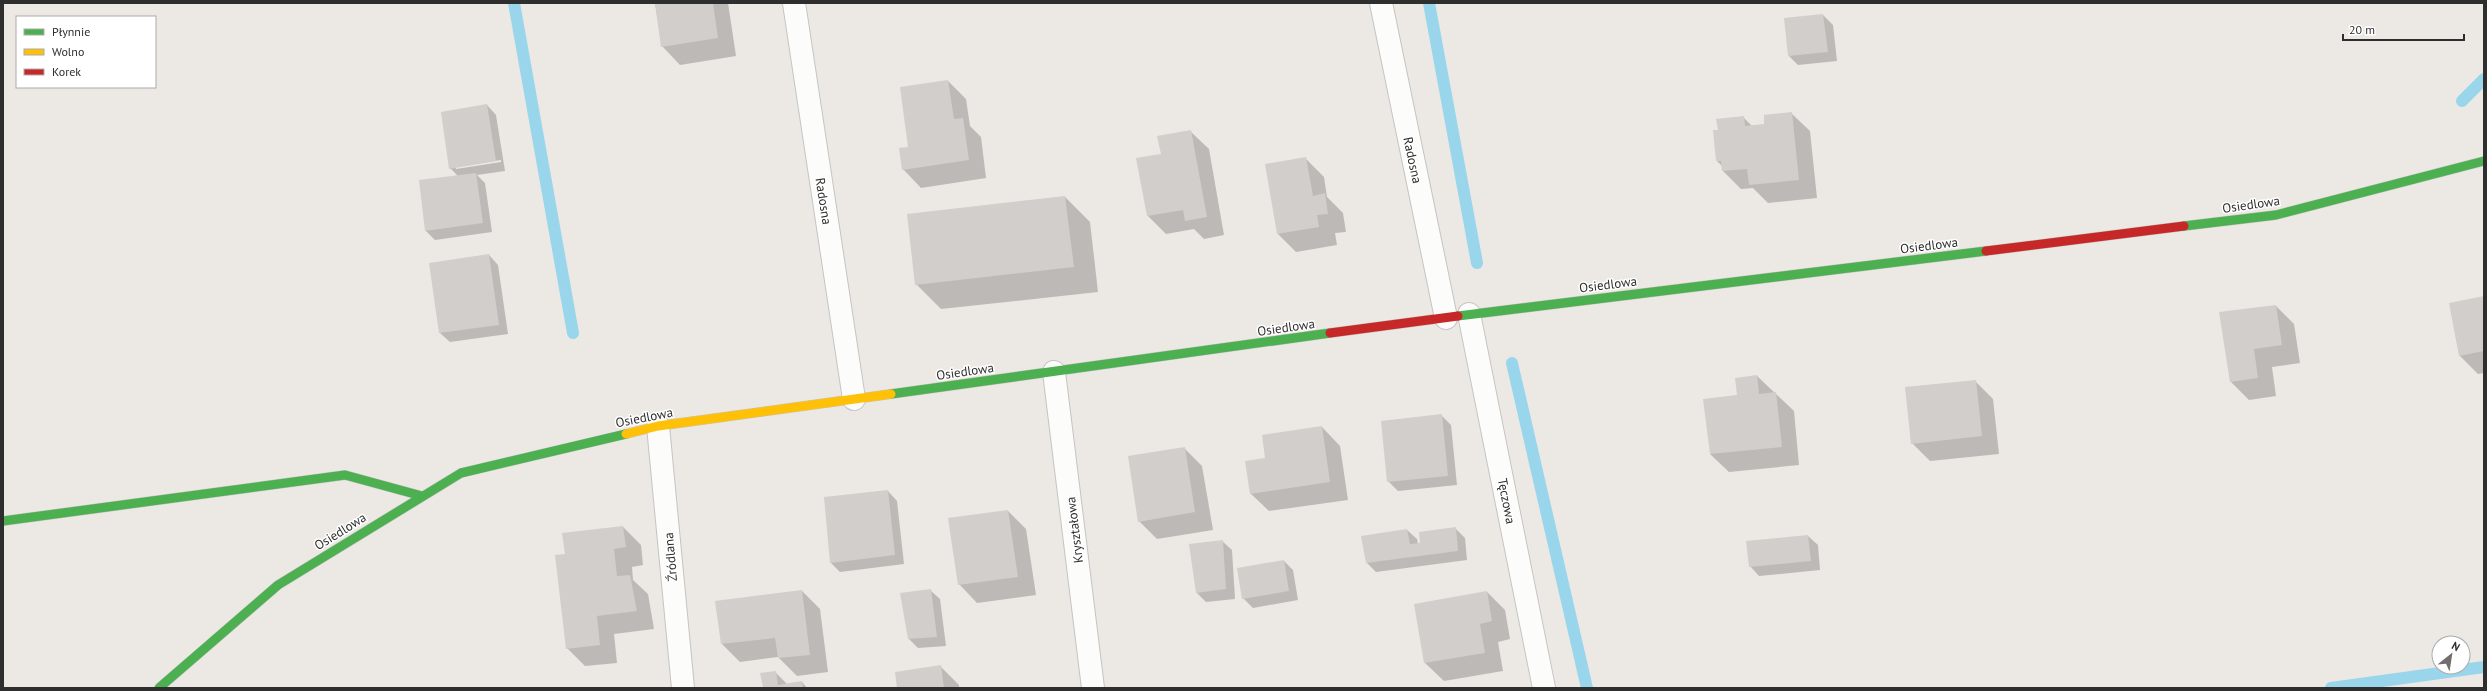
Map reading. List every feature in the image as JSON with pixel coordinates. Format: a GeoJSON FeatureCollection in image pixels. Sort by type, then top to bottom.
{"type":"FeatureCollection","features":[{"type":"Feature","properties":{"kind":"street","name":"Radosna"},"geometry":{"type":"LineString","coordinates":[[794,3],[854,399]]}},
{"type":"Feature","properties":{"kind":"street","name":"Radosna"},"geometry":{"type":"LineString","coordinates":[[1380,3],[1446,318]]}},
{"type":"Feature","properties":{"kind":"street","name":"Osiedlowa"},"geometry":{"type":"LineString","coordinates":[[159,688],[278,584],[461,473],[658,426],[1469,314],[2276,215],[2484,161]]}},
{"type":"Feature","properties":{"kind":"street","name":"Tęczowa"},"geometry":{"type":"LineString","coordinates":[[1469,314],[1544,688]]}},
{"type":"Feature","properties":{"kind":"street","name":"Kryształowa"},"geometry":{"type":"LineString","coordinates":[[1054,372],[1093,688]]}},
{"type":"Feature","properties":{"kind":"street","name":"Źródlana"},"geometry":{"type":"LineString","coordinates":[[658,426],[683,688]]}},
{"type":"Feature","properties":{"kind":"street"},"geometry":{"type":"LineString","coordinates":[[3,521],[345,475],[422,496]]}},
{"type":"Feature","properties":{"kind":"building"},"geometry":{"type":"Polygon","coordinates":[[[655,3],[713,3],[718,38],[661,47],[655,3]]]}},
{"type":"Feature","properties":{"kind":"building"},"geometry":{"type":"Polygon","coordinates":[[[1823,14],[1828,52],[1788,56],[1784,18],[1823,14]]]}},
{"type":"Feature","properties":{"kind":"building"},"geometry":{"type":"Polygon","coordinates":[[[948,80],[954,119],[963,118],[969,160],[902,170],[899,148],[908,147],[900,87],[948,80]]]}},
{"type":"Feature","properties":{"kind":"building"},"geometry":{"type":"Polygon","coordinates":[[[487,104],[496,161],[449,169],[441,112],[487,104]]]}},
{"type":"Feature","properties":{"kind":"building"},"geometry":{"type":"Polygon","coordinates":[[[1792,112],[1799,180],[1749,185],[1747,169],[1722,171],[1721,161],[1716,161],[1713,130],[1718,130],[1716,119],[1744,116],[1745,126],[1764,124],[1764,115],[1792,112]]]}},
{"type":"Feature","properties":{"kind":"building"},"geometry":{"type":"Polygon","coordinates":[[[1191,130],[1207,217],[1185,221],[1183,210],[1147,216],[1136,158],[1161,154],[1157,136],[1191,130]]]}},
{"type":"Feature","properties":{"kind":"building"},"geometry":{"type":"Polygon","coordinates":[[[1306,157],[1313,196],[1325,193],[1328,214],[1317,215],[1319,227],[1277,234],[1265,164],[1306,157]]]}},
{"type":"Feature","properties":{"kind":"building"},"geometry":{"type":"Polygon","coordinates":[[[476,173],[483,223],[425,231],[419,180],[476,173]]]}},
{"type":"Feature","properties":{"kind":"building"},"geometry":{"type":"Polygon","coordinates":[[[1065,196],[1074,267],[915,285],[907,214],[1065,196]]]}},
{"type":"Feature","properties":{"kind":"building"},"geometry":{"type":"Polygon","coordinates":[[[489,254],[499,325],[439,333],[429,263],[489,254]]]}},
{"type":"Feature","properties":{"kind":"building"},"geometry":{"type":"Polygon","coordinates":[[[2484,296],[2484,351],[2459,356],[2449,303],[2484,296]]]}},
{"type":"Feature","properties":{"kind":"building"},"geometry":{"type":"Polygon","coordinates":[[[2276,305],[2282,345],[2254,349],[2258,378],[2230,382],[2219,312],[2276,305]]]}},
{"type":"Feature","properties":{"kind":"building"},"geometry":{"type":"Polygon","coordinates":[[[1757,375],[1759,394],[1776,392],[1782,447],[1710,454],[1703,399],[1737,395],[1735,378],[1757,375]]]}},
{"type":"Feature","properties":{"kind":"building"},"geometry":{"type":"Polygon","coordinates":[[[1976,380],[1982,436],[1911,444],[1905,387],[1976,380]]]}},
{"type":"Feature","properties":{"kind":"building"},"geometry":{"type":"Polygon","coordinates":[[[1442,414],[1448,476],[1387,482],[1381,421],[1442,414]]]}},
{"type":"Feature","properties":{"kind":"building"},"geometry":{"type":"Polygon","coordinates":[[[1322,426],[1330,482],[1250,494],[1245,461],[1265,458],[1262,435],[1322,426]]]}},
{"type":"Feature","properties":{"kind":"building"},"geometry":{"type":"Polygon","coordinates":[[[1185,447],[1195,512],[1138,522],[1128,456],[1185,447]]]}},
{"type":"Feature","properties":{"kind":"building"},"geometry":{"type":"Polygon","coordinates":[[[888,490],[895,555],[830,563],[824,497],[888,490]]]}},
{"type":"Feature","properties":{"kind":"building"},"geometry":{"type":"Polygon","coordinates":[[[1008,510],[1018,577],[958,585],[948,518],[1008,510]]]}},
{"type":"Feature","properties":{"kind":"building"},"geometry":{"type":"Polygon","coordinates":[[[623,526],[626,547],[614,549],[617,576],[630,575],[637,611],[597,616],[600,645],[566,649],[555,555],[565,554],[562,533],[623,526]]]}},
{"type":"Feature","properties":{"kind":"building"},"geometry":{"type":"Polygon","coordinates":[[[1456,527],[1458,551],[1366,563],[1361,536],[1407,529],[1410,544],[1420,543],[1419,532],[1456,527]]]}},
{"type":"Feature","properties":{"kind":"building"},"geometry":{"type":"Polygon","coordinates":[[[1808,535],[1811,561],[1749,567],[1746,541],[1808,535]]]}},
{"type":"Feature","properties":{"kind":"building"},"geometry":{"type":"Polygon","coordinates":[[[1223,540],[1226,589],[1196,593],[1189,544],[1223,540]]]}},
{"type":"Feature","properties":{"kind":"building"},"geometry":{"type":"Polygon","coordinates":[[[1284,560],[1289,591],[1242,599],[1237,568],[1284,560]]]}},
{"type":"Feature","properties":{"kind":"building"},"geometry":{"type":"Polygon","coordinates":[[[931,589],[937,637],[908,639],[900,593],[931,589]]]}},
{"type":"Feature","properties":{"kind":"building"},"geometry":{"type":"Polygon","coordinates":[[[802,590],[810,655],[778,658],[775,638],[721,644],[715,601],[802,590]]]}},
{"type":"Feature","properties":{"kind":"building"},"geometry":{"type":"Polygon","coordinates":[[[1487,591],[1492,621],[1480,624],[1485,653],[1424,663],[1414,604],[1487,591]]]}},
{"type":"Feature","properties":{"kind":"building"},"geometry":{"type":"Polygon","coordinates":[[[941,665],[944,688],[897,688],[895,672],[941,665]]]}},
{"type":"Feature","properties":{"kind":"building"},"geometry":{"type":"Polygon","coordinates":[[[776,671],[778,685],[802,681],[803,688],[759,688],[763,687],[760,673],[776,671]]]}},
{"type":"Feature","properties":{"kind":"waterway"},"geometry":{"type":"LineString","coordinates":[[514,3],[573,333]]}},
{"type":"Feature","properties":{"kind":"waterway"},"geometry":{"type":"LineString","coordinates":[[1429,3],[1477,263]]}},
{"type":"Feature","properties":{"kind":"waterway"},"geometry":{"type":"LineString","coordinates":[[2462,101],[2484,79]]}},
{"type":"Feature","properties":{"kind":"waterway"},"geometry":{"type":"LineString","coordinates":[[1512,363],[1587,688]]}},
{"type":"Feature","properties":{"kind":"waterway"},"geometry":{"type":"LineString","coordinates":[[2331,688],[2484,667]]}},
{"type":"Feature","properties":{"kind":"traffic: fast"},"geometry":{"type":"LineString","coordinates":[[2184,226],[2276,215],[2484,161]]}},
{"type":"Feature","properties":{"kind":"traffic: fast"},"geometry":{"type":"LineString","coordinates":[[1458,316],[1986,251]]}},
{"type":"Feature","properties":{"kind":"traffic: fast"},"geometry":{"type":"LineString","coordinates":[[891,394],[1330,333]]}},
{"type":"Feature","properties":{"kind":"traffic: fast"},"geometry":{"type":"LineString","coordinates":[[159,688],[278,585],[461,473],[626,434]]}},
{"type":"Feature","properties":{"kind":"traffic: fast"},"geometry":{"type":"LineString","coordinates":[[3,521],[345,475],[422,496]]}},
{"type":"Feature","properties":{"kind":"traffic: slow"},"geometry":{"type":"LineString","coordinates":[[626,434],[658,426],[891,394]]}},
{"type":"Feature","properties":{"kind":"traffic: jam"},"geometry":{"type":"LineString","coordinates":[[1986,251],[2184,226]]}},
{"type":"Feature","properties":{"kind":"traffic: jam"},"geometry":{"type":"LineString","coordinates":[[1330,333],[1458,316]]}}]}
